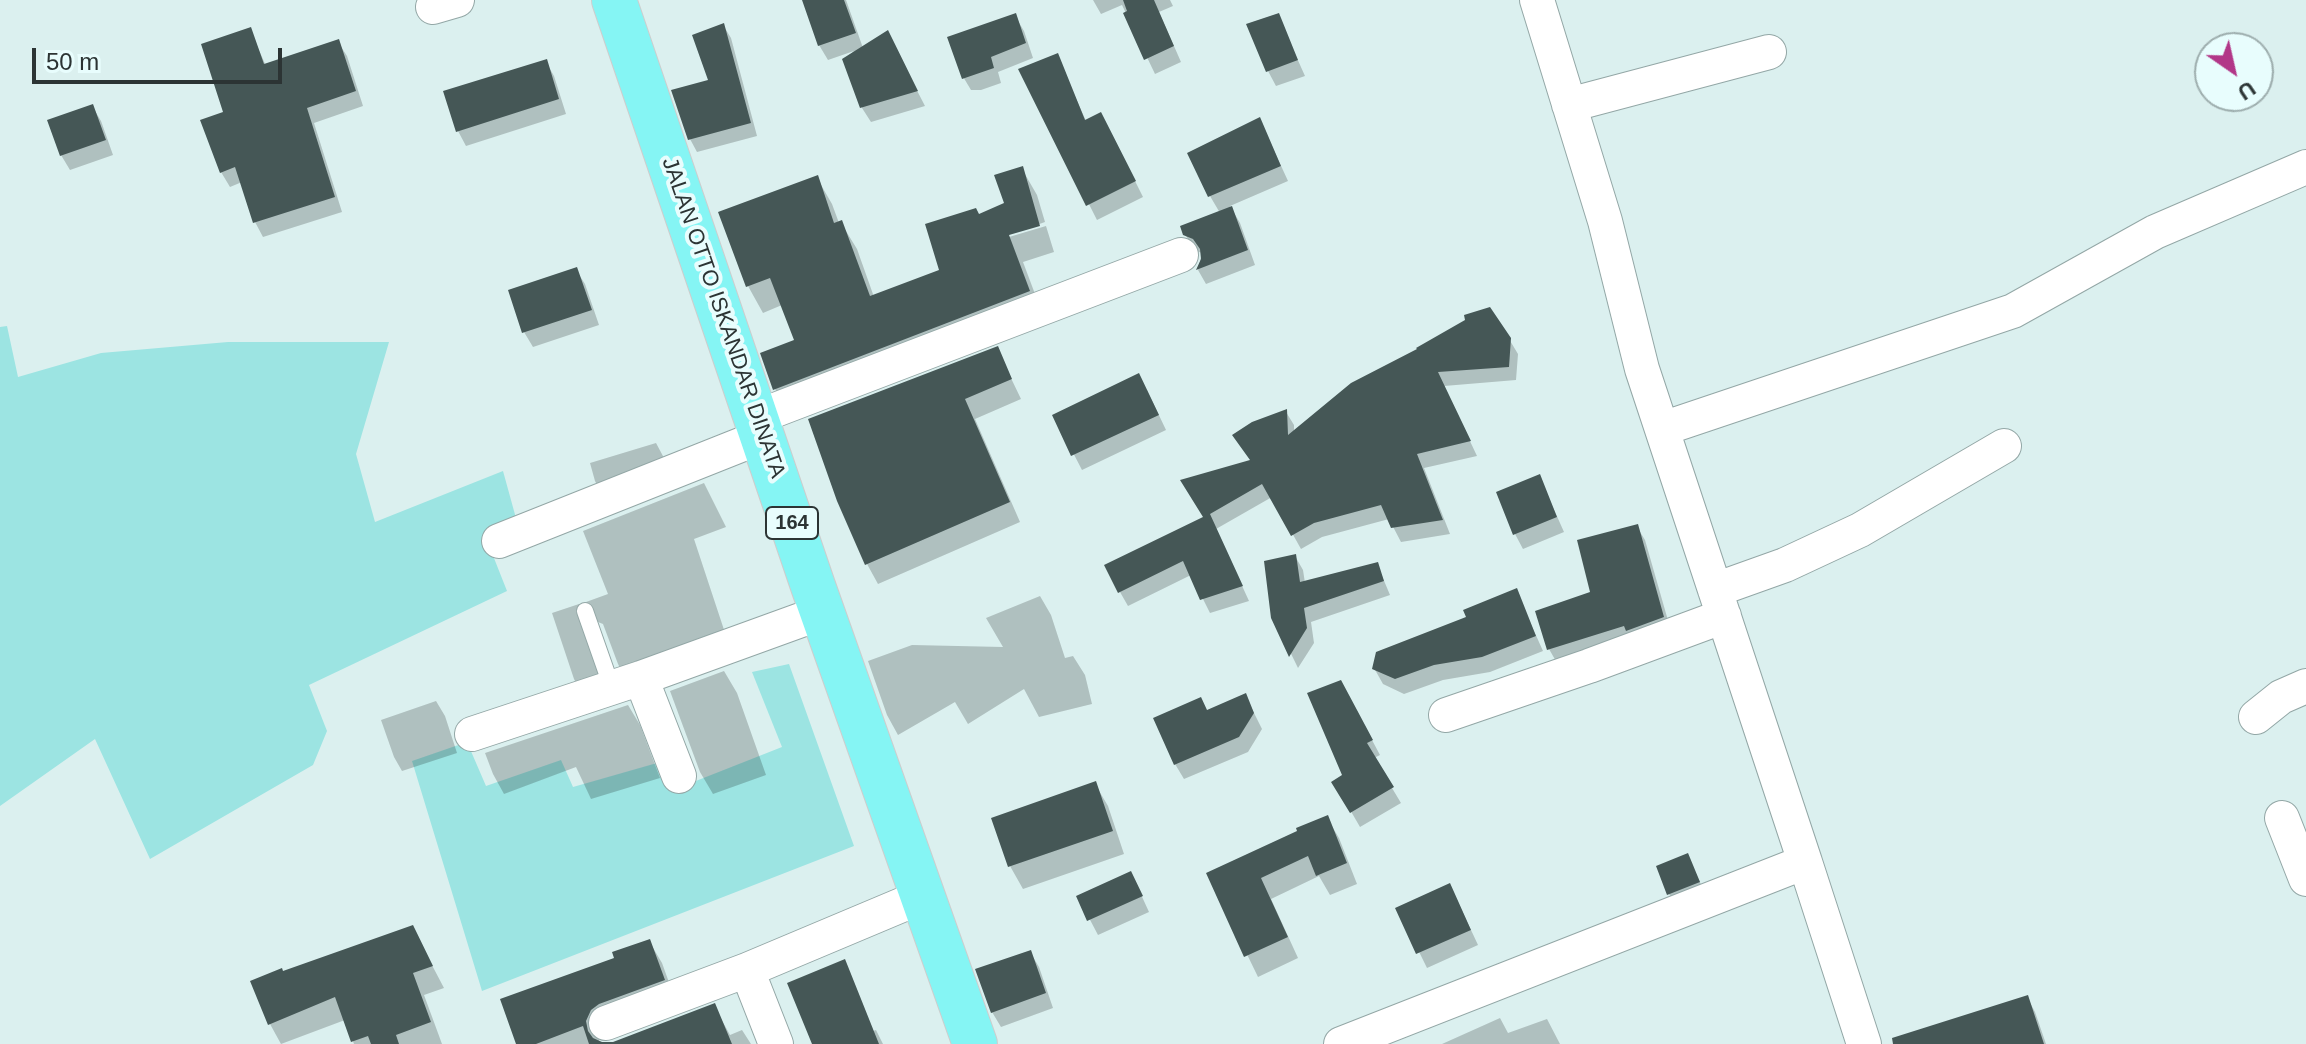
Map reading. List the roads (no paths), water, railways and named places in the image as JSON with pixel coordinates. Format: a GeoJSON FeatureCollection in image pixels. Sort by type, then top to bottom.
{"type":"FeatureCollection","features":[{"type":"Feature","properties":{"kind":"main road","name":"JALAN OTTO ISKANDAR DINATA"},"geometry":{"type":"LineString","coordinates":[[614,0],[823,612],[975,1044]]}},
{"type":"Feature","properties":{"kind":"street"},"geometry":{"type":"LineString","coordinates":[[1537,0],[1605,221],[1642,369],[1864,1044]]}},
{"type":"Feature","properties":{"kind":"street"},"geometry":{"type":"LineString","coordinates":[[1569,105],[1769,52]]}},
{"type":"Feature","properties":{"kind":"street"},"geometry":{"type":"LineString","coordinates":[[1662,429],[2013,311],[2155,232],[2306,167]]}},
{"type":"Feature","properties":{"kind":"street"},"geometry":{"type":"LineString","coordinates":[[499,541],[760,426],[1181,255]]}},
{"type":"Feature","properties":{"kind":"street"},"geometry":{"type":"LineString","coordinates":[[1446,715],[1589,666],[1720,603],[1785,565],[1860,530],[2004,446]]}},
{"type":"Feature","properties":{"kind":"street"},"geometry":{"type":"LineString","coordinates":[[472,734],[627,683],[823,612]]}},
{"type":"Feature","properties":{"kind":"street"},"geometry":{"type":"LineString","coordinates":[[627,683],[679,776]]}},
{"type":"Feature","properties":{"kind":"street"},"geometry":{"type":"LineString","coordinates":[[2256,717],[2281,697],[2306,686]]}},
{"type":"Feature","properties":{"kind":"street"},"geometry":{"type":"LineString","coordinates":[[2282,818],[2306,879]]}},
{"type":"Feature","properties":{"kind":"street"},"geometry":{"type":"LineString","coordinates":[[1341,1044],[1805,862]]}},
{"type":"Feature","properties":{"kind":"street"},"geometry":{"type":"LineString","coordinates":[[606,1023],[747,970],[923,896]]}},
{"type":"Feature","properties":{"kind":"street"},"geometry":{"type":"LineString","coordinates":[[747,970],[776,1044]]}},
{"type":"Feature","properties":{"kind":"lane"},"geometry":{"type":"LineString","coordinates":[[585,611],[627,683]]}}]}
